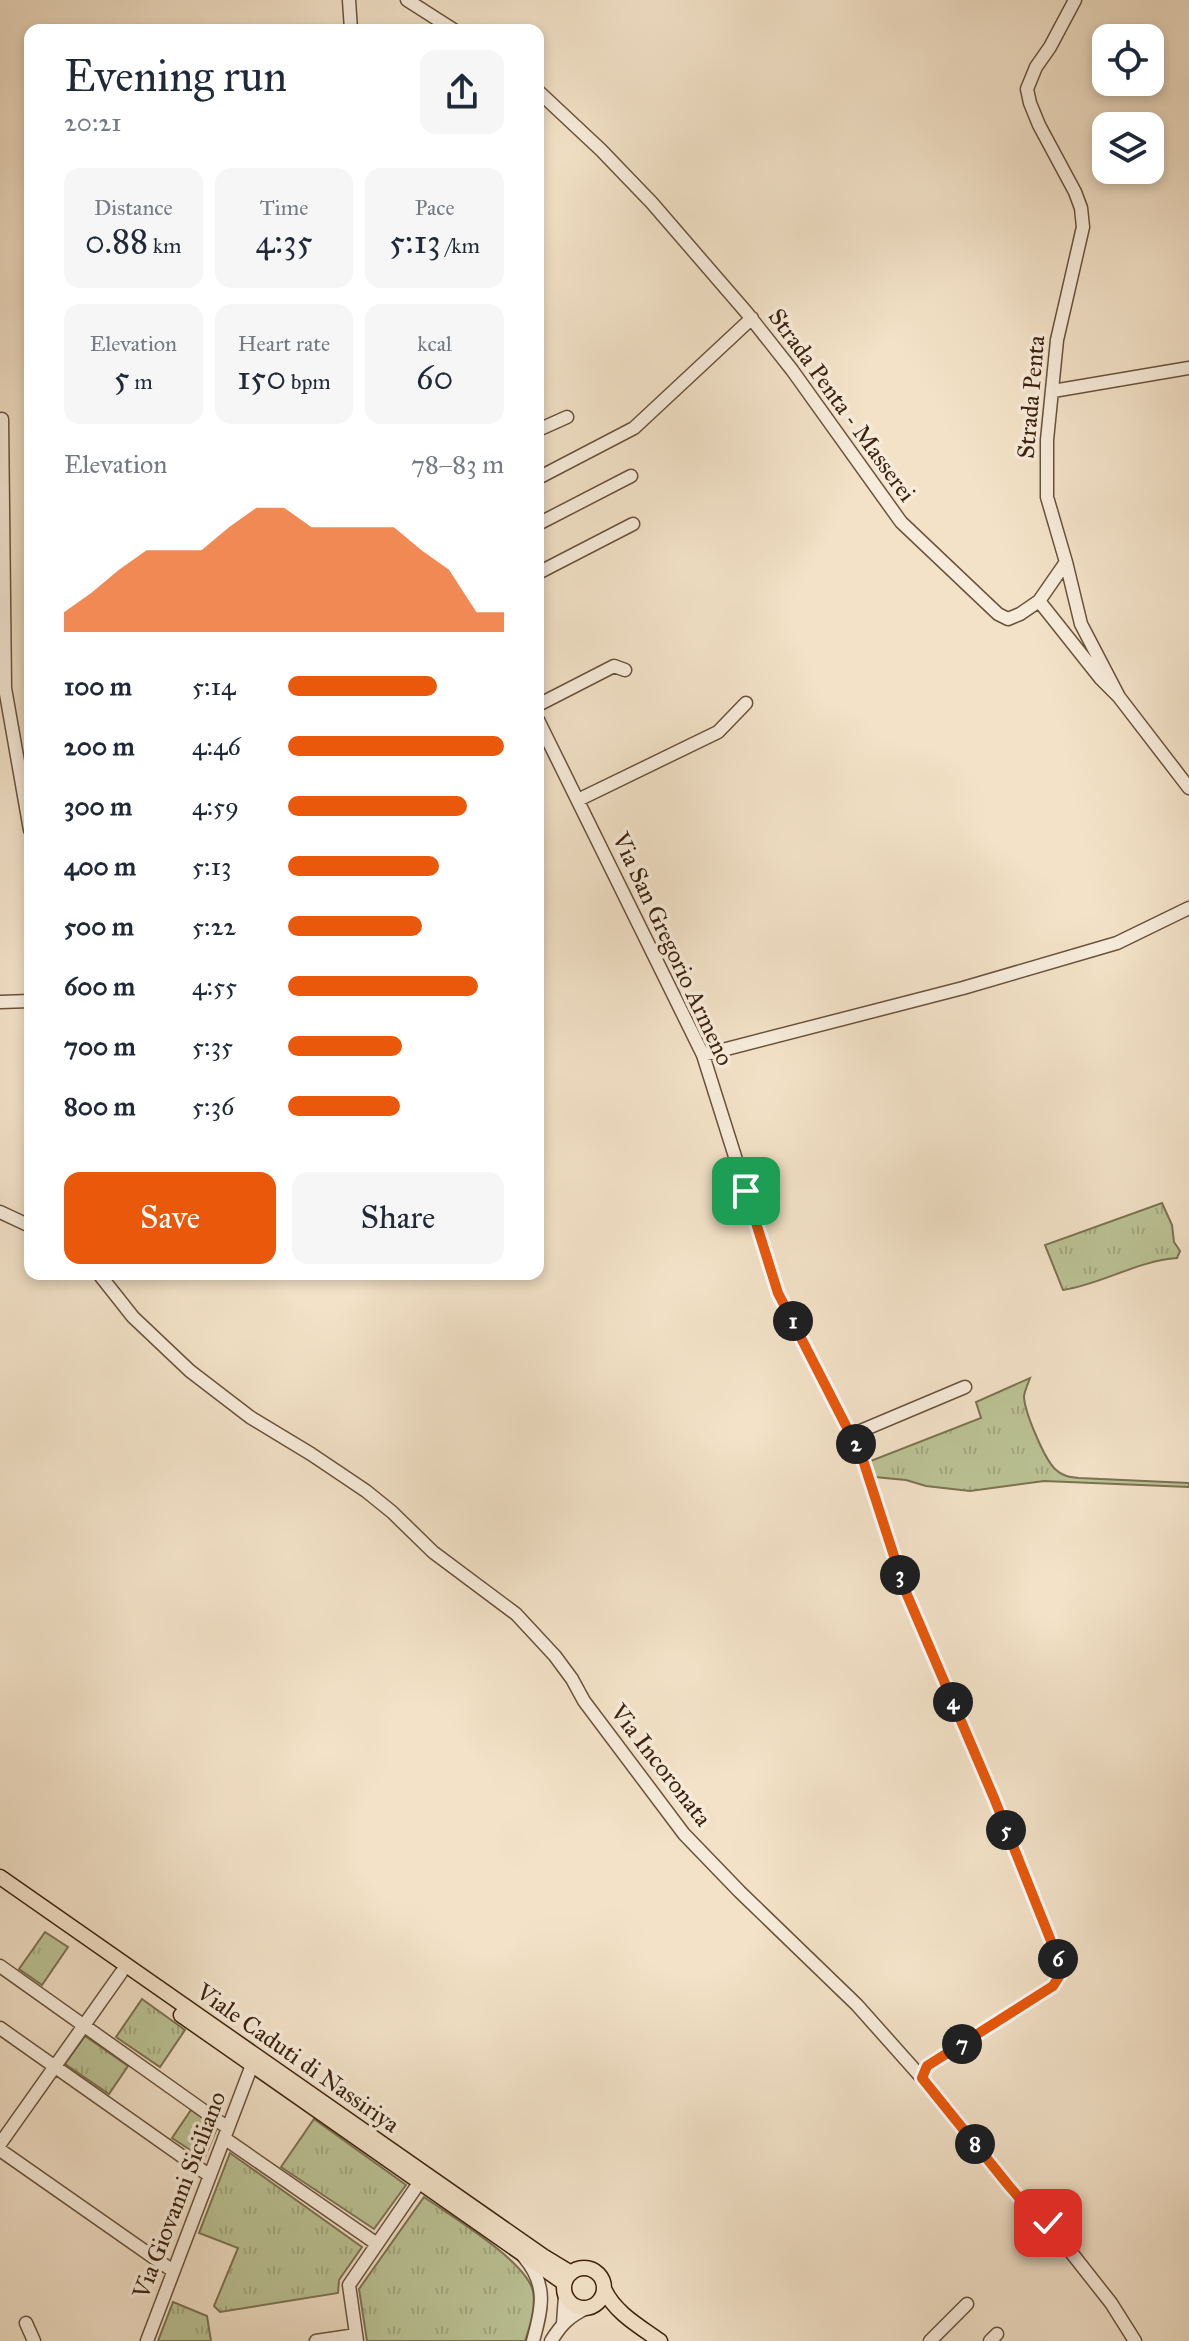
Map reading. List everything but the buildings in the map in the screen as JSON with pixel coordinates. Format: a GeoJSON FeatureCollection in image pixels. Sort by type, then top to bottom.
{"type":"FeatureCollection","features":[{"type":"Feature","properties":{"kind":"main road","name":"Viale Caduti di Nassiriya"},"geometry":{"type":"LineString","coordinates":[[0,1877],[533,2249],[567,2284]]}},
{"type":"Feature","properties":{"kind":"main road","name":"Viale Caduti di Nassiriya"},"geometry":{"type":"LineString","coordinates":[[0,1888],[567,2284]]}},
{"type":"Feature","properties":{"kind":"main road"},"geometry":{"type":"LineString","coordinates":[[626,2317],[574,2306],[567,2284],[577,2269],[590,2269],[600,2277],[609,2300],[626,2317],[660,2341]]}},
{"type":"Feature","properties":{"kind":"main road"},"geometry":{"type":"LineString","coordinates":[[590,2307],[599,2301],[604,2289]]}},
{"type":"Feature","properties":{"kind":"street"},"geometry":{"type":"LineString","coordinates":[[349,0],[351,24]]}},
{"type":"Feature","properties":{"kind":"street"},"geometry":{"type":"LineString","coordinates":[[407,0],[445,24]]}},
{"type":"Feature","properties":{"kind":"street","name":"Strada Penta"},"geometry":{"type":"LineString","coordinates":[[1075,0],[1036,67],[1027,89],[1039,125],[1075,192],[1083,227],[1057,340],[1047,440],[1047,497],[1081,624],[1119,697],[1189,788]]}},
{"type":"Feature","properties":{"kind":"street","name":"Strada Penta - Masserei"},"geometry":{"type":"LineString","coordinates":[[544,97],[652,203],[752,318],[901,522],[998,614],[1008,619],[1039,601]]}},
{"type":"Feature","properties":{"kind":"street"},"geometry":{"type":"LineString","coordinates":[[544,475],[634,428],[752,318]]}},
{"type":"Feature","properties":{"kind":"street"},"geometry":{"type":"LineString","coordinates":[[1053,391],[1189,368]]}},
{"type":"Feature","properties":{"kind":"street"},"geometry":{"type":"LineString","coordinates":[[544,427],[567,417]]}},
{"type":"Feature","properties":{"kind":"street"},"geometry":{"type":"LineString","coordinates":[[2,419],[5,688],[24,796]]}},
{"type":"Feature","properties":{"kind":"street"},"geometry":{"type":"LineString","coordinates":[[544,521],[631,476]]}},
{"type":"Feature","properties":{"kind":"street"},"geometry":{"type":"LineString","coordinates":[[544,570],[633,524]]}},
{"type":"Feature","properties":{"kind":"street"},"geometry":{"type":"LineString","coordinates":[[1066,562],[1039,601],[1119,697]]}},
{"type":"Feature","properties":{"kind":"street"},"geometry":{"type":"LineString","coordinates":[[544,702],[614,666],[625,670]]}},
{"type":"Feature","properties":{"kind":"street"},"geometry":{"type":"LineString","coordinates":[[578,800],[718,732],[746,703]]}},
{"type":"Feature","properties":{"kind":"street","name":"Via San Gregorio Armeno"},"geometry":{"type":"LineString","coordinates":[[544,732],[703,1055],[778,1293],[867,1470],[905,1590],[1000,1812],[1059,1961],[1060,1975],[1053,1986],[927,2066],[922,2078]]}},
{"type":"Feature","properties":{"kind":"street"},"geometry":{"type":"LineString","coordinates":[[703,1055],[963,988],[1117,943],[1189,908]]}},
{"type":"Feature","properties":{"kind":"street"},"geometry":{"type":"LineString","coordinates":[[0,1002],[24,1001]]}},
{"type":"Feature","properties":{"kind":"street"},"geometry":{"type":"LineString","coordinates":[[0,1212],[24,1223]]}},
{"type":"Feature","properties":{"kind":"street","name":"Via Incoronata"},"geometry":{"type":"LineString","coordinates":[[104,1280],[133,1317],[190,1371],[250,1417],[366,1491],[433,1552],[516,1614],[555,1656],[584,1701],[684,1834],[857,2005],[922,2078],[1009,2186],[1029,2209],[1048,2223],[1111,2303],[1135,2341]]}},
{"type":"Feature","properties":{"kind":"street"},"geometry":{"type":"LineString","coordinates":[[851,1435],[965,1387]]}},
{"type":"Feature","properties":{"kind":"street"},"geometry":{"type":"LineString","coordinates":[[0,1966],[377,2244]]}},
{"type":"Feature","properties":{"kind":"street"},"geometry":{"type":"LineString","coordinates":[[0,2144],[121,1973]]}},
{"type":"Feature","properties":{"kind":"street"},"geometry":{"type":"LineString","coordinates":[[0,2028],[210,2176]]}},
{"type":"Feature","properties":{"kind":"street","name":"Via Giovanni Siciliano"},"geometry":{"type":"LineString","coordinates":[[147,2341],[252,2065]]}},
{"type":"Feature","properties":{"kind":"street"},"geometry":{"type":"LineString","coordinates":[[0,2150],[173,2271]]}},
{"type":"Feature","properties":{"kind":"street"},"geometry":{"type":"LineString","coordinates":[[316,2341],[357,2338],[348,2288],[419,2183]]}},
{"type":"Feature","properties":{"kind":"street"},"geometry":{"type":"LineString","coordinates":[[520,2252],[541,2287],[541,2311],[533,2341]]}},
{"type":"Feature","properties":{"kind":"street"},"geometry":{"type":"LineString","coordinates":[[563,2323],[567,2284]]}},
{"type":"Feature","properties":{"kind":"street"},"geometry":{"type":"LineString","coordinates":[[930,2341],[967,2304]]}},
{"type":"Feature","properties":{"kind":"street"},"geometry":{"type":"LineString","coordinates":[[551,2341],[573,2314],[590,2307]]}},
{"type":"Feature","properties":{"kind":"street"},"geometry":{"type":"LineString","coordinates":[[26,2323],[34,2341]]}},
{"type":"Feature","properties":{"kind":"green space"},"geometry":{"type":"Polygon","coordinates":[[[1162,1203],[1172,1225],[1174,1242],[1180,1251],[1177,1258],[1148,1263],[1063,1290],[1045,1245],[1162,1203]]]}},
{"type":"Feature","properties":{"kind":"green space"},"geometry":{"type":"Polygon","coordinates":[[[1030,1378],[1024,1396],[1027,1412],[1046,1455],[1060,1473],[1079,1478],[1189,1483],[1189,1487],[1044,1481],[970,1491],[875,1477],[868,1462],[981,1418],[976,1402],[1030,1378]]]}},
{"type":"Feature","properties":{"kind":"green space"},"geometry":{"type":"Polygon","coordinates":[[[45,1932],[68,1947],[42,1985],[19,1969],[45,1932]]]}},
{"type":"Feature","properties":{"kind":"green space"},"geometry":{"type":"Polygon","coordinates":[[[142,1999],[185,2030],[160,2067],[116,2037],[142,1999]]]}},
{"type":"Feature","properties":{"kind":"green space"},"geometry":{"type":"Polygon","coordinates":[[[85,2036],[128,2066],[109,2094],[65,2064],[85,2036]]]}},
{"type":"Feature","properties":{"kind":"green space"},"geometry":{"type":"Polygon","coordinates":[[[191,2110],[217,2128],[204,2159],[172,2138],[191,2110]]]}},
{"type":"Feature","properties":{"kind":"green space"},"geometry":{"type":"Polygon","coordinates":[[[314,2119],[406,2185],[374,2229],[281,2167],[314,2119]]]}},
{"type":"Feature","properties":{"kind":"green space"},"geometry":{"type":"Polygon","coordinates":[[[230,2153],[362,2247],[339,2280],[338,2293],[220,2312],[214,2306],[238,2248],[199,2233],[230,2153]]]}},
{"type":"Feature","properties":{"kind":"green space"},"geometry":{"type":"Polygon","coordinates":[[[424,2197],[503,2253],[527,2279],[534,2303],[525,2341],[367,2341],[359,2289],[424,2197]]]}},
{"type":"Feature","properties":{"kind":"green space"},"geometry":{"type":"Polygon","coordinates":[[[173,2302],[207,2316],[211,2341],[158,2341],[173,2302]]]}},
{"type":"Feature","properties":{"kind":"route"},"geometry":{"type":"LineString","coordinates":[[746,1191],[778,1293],[862,1457],[905,1590],[994,1798],[1059,1961],[1060,1975],[1053,1986],[927,2066],[922,2078],[1009,2186],[1029,2209],[1048,2223]]}}]}
